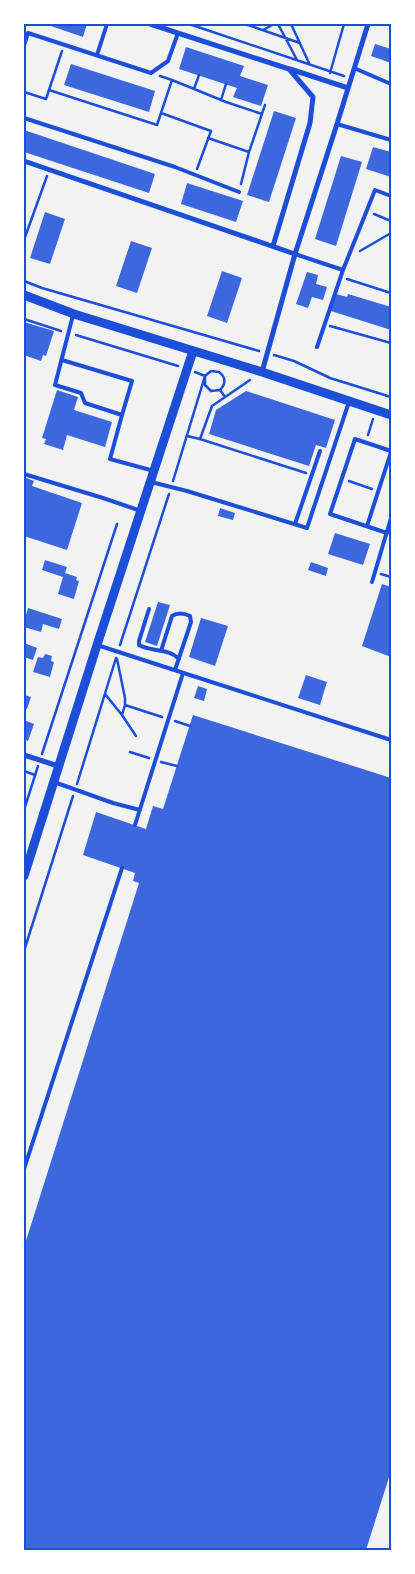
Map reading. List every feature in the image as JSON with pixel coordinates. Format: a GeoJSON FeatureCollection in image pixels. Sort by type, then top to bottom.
{"type":"FeatureCollection","features":[{"type":"Feature","properties":{"kind":"street"},"geometry":{"type":"LineString","coordinates":[[150,24],[348,88]]}},
{"type":"Feature","properties":{"kind":"street"},"geometry":{"type":"LineString","coordinates":[[262,372],[295,254],[368,24]]}},
{"type":"Feature","properties":{"kind":"street"},"geometry":{"type":"LineString","coordinates":[[273,246],[310,123],[313,96],[289,69]]}},
{"type":"Feature","properties":{"kind":"street"},"geometry":{"type":"LineString","coordinates":[[24,161],[295,254]]}},
{"type":"Feature","properties":{"kind":"street"},"geometry":{"type":"LineString","coordinates":[[24,296],[74,314],[262,372],[391,416]]}},
{"type":"Feature","properties":{"kind":"street"},"geometry":{"type":"LineString","coordinates":[[24,876],[97,644],[193,351]]}},
{"type":"Feature","properties":{"kind":"street"},"geometry":{"type":"LineString","coordinates":[[24,755],[58,766]]}},
{"type":"Feature","properties":{"kind":"lane"},"geometry":{"type":"LineString","coordinates":[[97,55],[107,24]]}},
{"type":"Feature","properties":{"kind":"lane"},"geometry":{"type":"LineString","coordinates":[[24,45],[28,33],[150,73],[168,61],[178,33]]}},
{"type":"Feature","properties":{"kind":"lane"},"geometry":{"type":"LineString","coordinates":[[354,68],[391,84]]}},
{"type":"Feature","properties":{"kind":"lane"},"geometry":{"type":"LineString","coordinates":[[24,118],[195,175],[238,192]]}},
{"type":"Feature","properties":{"kind":"lane"},"geometry":{"type":"LineString","coordinates":[[337,124],[391,140]]}},
{"type":"Feature","properties":{"kind":"lane"},"geometry":{"type":"LineString","coordinates":[[317,347],[343,270],[375,190],[391,196]]}},
{"type":"Feature","properties":{"kind":"lane"},"geometry":{"type":"LineString","coordinates":[[295,254],[343,270]]}},
{"type":"Feature","properties":{"kind":"lane"},"geometry":{"type":"LineString","coordinates":[[74,314],[55,385],[80,393],[85,403],[122,415]]}},
{"type":"Feature","properties":{"kind":"lane"},"geometry":{"type":"LineString","coordinates":[[62,360],[132,381],[110,459],[154,471]]}},
{"type":"Feature","properties":{"kind":"lane"},"geometry":{"type":"LineString","coordinates":[[151,482],[307,528],[349,402]]}},
{"type":"Feature","properties":{"kind":"lane"},"geometry":{"type":"LineString","coordinates":[[367,526],[391,451],[355,439],[330,514],[367,526],[387,532]]}},
{"type":"Feature","properties":{"kind":"lane"},"geometry":{"type":"LineString","coordinates":[[295,524],[320,451]]}},
{"type":"Feature","properties":{"kind":"lane"},"geometry":{"type":"LineString","coordinates":[[24,474],[141,511]]}},
{"type":"Feature","properties":{"kind":"lane"},"geometry":{"type":"LineString","coordinates":[[372,582],[391,518]]}},
{"type":"Feature","properties":{"kind":"lane"},"geometry":{"type":"LineString","coordinates":[[149,609],[139,645],[145,649],[174,654],[179,659]]}},
{"type":"Feature","properties":{"kind":"lane"},"geometry":{"type":"LineString","coordinates":[[161,651],[172,616],[176,613],[190,616],[191,622],[175,670]]}},
{"type":"Feature","properties":{"kind":"lane"},"geometry":{"type":"LineString","coordinates":[[97,644],[391,740]]}},
{"type":"Feature","properties":{"kind":"lane"},"geometry":{"type":"LineString","coordinates":[[135,825],[183,673]]}},
{"type":"Feature","properties":{"kind":"lane"},"geometry":{"type":"LineString","coordinates":[[53,782],[140,810]]}},
{"type":"Feature","properties":{"kind":"lane"},"geometry":{"type":"LineString","coordinates":[[24,1169],[122,868]]}},
{"type":"Feature","properties":{"kind":"path"},"geometry":{"type":"LineString","coordinates":[[189,24],[344,76]]}},
{"type":"Feature","properties":{"kind":"path"},"geometry":{"type":"LineString","coordinates":[[245,24],[300,43]]}},
{"type":"Feature","properties":{"kind":"path"},"geometry":{"type":"LineString","coordinates":[[263,30],[274,24]]}},
{"type":"Feature","properties":{"kind":"path"},"geometry":{"type":"LineString","coordinates":[[278,24],[304,74]]}},
{"type":"Feature","properties":{"kind":"path"},"geometry":{"type":"LineString","coordinates":[[291,24],[315,78]]}},
{"type":"Feature","properties":{"kind":"path"},"geometry":{"type":"LineString","coordinates":[[327,81],[344,24]]}},
{"type":"Feature","properties":{"kind":"path"},"geometry":{"type":"LineString","coordinates":[[24,92],[46,99],[64,45]]}},
{"type":"Feature","properties":{"kind":"path"},"geometry":{"type":"LineString","coordinates":[[150,73],[262,114]]}},
{"type":"Feature","properties":{"kind":"path"},"geometry":{"type":"LineString","coordinates":[[194,89],[199,75]]}},
{"type":"Feature","properties":{"kind":"path"},"geometry":{"type":"LineString","coordinates":[[49,90],[157,125],[172,80]]}},
{"type":"Feature","properties":{"kind":"path"},"geometry":{"type":"LineString","coordinates":[[221,100],[226,84]]}},
{"type":"Feature","properties":{"kind":"path"},"geometry":{"type":"LineString","coordinates":[[238,192],[265,105]]}},
{"type":"Feature","properties":{"kind":"path"},"geometry":{"type":"LineString","coordinates":[[161,113],[211,131],[195,175]]}},
{"type":"Feature","properties":{"kind":"path"},"geometry":{"type":"LineString","coordinates":[[208,138],[249,152]]}},
{"type":"Feature","properties":{"kind":"path"},"geometry":{"type":"LineString","coordinates":[[24,240],[49,170]]}},
{"type":"Feature","properties":{"kind":"path"},"geometry":{"type":"LineString","coordinates":[[366,211],[391,221]]}},
{"type":"Feature","properties":{"kind":"path"},"geometry":{"type":"LineString","coordinates":[[349,257],[391,233]]}},
{"type":"Feature","properties":{"kind":"path"},"geometry":{"type":"LineString","coordinates":[[341,276],[391,293]]}},
{"type":"Feature","properties":{"kind":"path"},"geometry":{"type":"LineString","coordinates":[[24,281],[42,288],[294,361],[330,378],[391,396]]}},
{"type":"Feature","properties":{"kind":"path"},"geometry":{"type":"LineString","coordinates":[[24,319],[206,376]]}},
{"type":"Feature","properties":{"kind":"path"},"geometry":{"type":"LineString","coordinates":[[325,325],[391,343]]}},
{"type":"Feature","properties":{"kind":"path"},"geometry":{"type":"LineString","coordinates":[[118,651],[186,436],[208,373],[215,371],[222,374],[224,382],[220,390]]}},
{"type":"Feature","properties":{"kind":"path"},"geometry":{"type":"LineString","coordinates":[[200,440],[212,406],[262,372]]}},
{"type":"Feature","properties":{"kind":"path"},"geometry":{"type":"LineString","coordinates":[[206,376],[204,380],[207,388],[211,391],[220,390]]}},
{"type":"Feature","properties":{"kind":"path"},"geometry":{"type":"LineString","coordinates":[[220,390],[225,397]]}},
{"type":"Feature","properties":{"kind":"path"},"geometry":{"type":"LineString","coordinates":[[366,442],[374,417]]}},
{"type":"Feature","properties":{"kind":"path"},"geometry":{"type":"LineString","coordinates":[[186,436],[306,473],[303,481]]}},
{"type":"Feature","properties":{"kind":"path"},"geometry":{"type":"LineString","coordinates":[[342,478],[378,491]]}},
{"type":"Feature","properties":{"kind":"path"},"geometry":{"type":"LineString","coordinates":[[24,810],[117,524]]}},
{"type":"Feature","properties":{"kind":"path"},"geometry":{"type":"LineString","coordinates":[[24,951],[117,655],[125,698],[122,715]]}},
{"type":"Feature","properties":{"kind":"path"},"geometry":{"type":"LineString","coordinates":[[105,694],[136,736]]}},
{"type":"Feature","properties":{"kind":"path"},"geometry":{"type":"LineString","coordinates":[[125,705],[190,726]]}},
{"type":"Feature","properties":{"kind":"path"},"geometry":{"type":"LineString","coordinates":[[24,771],[35,775]]}},
{"type":"Feature","properties":{"kind":"building"},"geometry":{"type":"Polygon","coordinates":[[[45,24],[87,24],[83,37],[45,24]]]}},
{"type":"Feature","properties":{"kind":"building"},"geometry":{"type":"Polygon","coordinates":[[[375,44],[391,49],[391,63],[371,56],[375,44]]]}},
{"type":"Feature","properties":{"kind":"building"},"geometry":{"type":"Polygon","coordinates":[[[186,47],[244,66],[240,76],[268,85],[261,106],[233,97],[237,88],[179,69],[186,47]]]}},
{"type":"Feature","properties":{"kind":"building"},"geometry":{"type":"Polygon","coordinates":[[[71,64],[155,91],[149,112],[64,85],[71,64]]]}},
{"type":"Feature","properties":{"kind":"building"},"geometry":{"type":"Polygon","coordinates":[[[274,111],[296,118],[269,202],[247,195],[274,111]]]}},
{"type":"Feature","properties":{"kind":"building"},"geometry":{"type":"Polygon","coordinates":[[[24,130],[155,174],[149,193],[24,152],[24,130]]]}},
{"type":"Feature","properties":{"kind":"building"},"geometry":{"type":"Polygon","coordinates":[[[373,147],[391,152],[391,177],[366,169],[373,147]]]}},
{"type":"Feature","properties":{"kind":"building"},"geometry":{"type":"Polygon","coordinates":[[[341,156],[362,162],[336,246],[315,239],[341,156]]]}},
{"type":"Feature","properties":{"kind":"building"},"geometry":{"type":"Polygon","coordinates":[[[187,183],[243,201],[236,222],[181,204],[187,183]]]}},
{"type":"Feature","properties":{"kind":"building"},"geometry":{"type":"Polygon","coordinates":[[[45,212],[65,219],[50,264],[30,258],[45,212]]]}},
{"type":"Feature","properties":{"kind":"building"},"geometry":{"type":"Polygon","coordinates":[[[131,241],[152,248],[137,293],[116,286],[131,241]]]}},
{"type":"Feature","properties":{"kind":"building"},"geometry":{"type":"Polygon","coordinates":[[[222,271],[242,278],[227,323],[207,316],[222,271]]]}},
{"type":"Feature","properties":{"kind":"building"},"geometry":{"type":"Polygon","coordinates":[[[307,272],[318,275],[316,284],[327,287],[323,300],[312,297],[308,308],[296,304],[307,272]]]}},
{"type":"Feature","properties":{"kind":"building"},"geometry":{"type":"Polygon","coordinates":[[[336,294],[347,297],[348,294],[391,307],[391,330],[331,311],[336,294]]]}},
{"type":"Feature","properties":{"kind":"building"},"geometry":{"type":"Polygon","coordinates":[[[24,322],[54,331],[46,356],[43,355],[41,361],[24,355],[24,322]]]}},
{"type":"Feature","properties":{"kind":"building"},"geometry":{"type":"Polygon","coordinates":[[[57,390],[78,397],[74,410],[112,422],[105,447],[67,435],[63,450],[44,444],[46,439],[42,438],[57,390]]]}},
{"type":"Feature","properties":{"kind":"building"},"geometry":{"type":"Polygon","coordinates":[[[246,391],[335,420],[326,448],[316,445],[309,466],[209,434],[216,410],[246,391]]]}},
{"type":"Feature","properties":{"kind":"building"},"geometry":{"type":"Polygon","coordinates":[[[24,477],[34,481],[32,486],[82,503],[67,550],[24,536],[24,477]]]}},
{"type":"Feature","properties":{"kind":"building"},"geometry":{"type":"Polygon","coordinates":[[[220,508],[235,513],[233,520],[218,516],[220,508]]]}},
{"type":"Feature","properties":{"kind":"building"},"geometry":{"type":"Polygon","coordinates":[[[335,533],[370,544],[363,565],[328,554],[335,533]]]}},
{"type":"Feature","properties":{"kind":"building"},"geometry":{"type":"Polygon","coordinates":[[[45,560],[67,567],[65,573],[77,577],[76,580],[79,581],[74,599],[58,594],[63,577],[42,570],[45,560]]]}},
{"type":"Feature","properties":{"kind":"building"},"geometry":{"type":"Polygon","coordinates":[[[311,562],[328,568],[326,576],[308,570],[311,562]]]}},
{"type":"Feature","properties":{"kind":"building"},"geometry":{"type":"Polygon","coordinates":[[[382,584],[391,587],[391,657],[362,646],[382,584]]]}},
{"type":"Feature","properties":{"kind":"building"},"geometry":{"type":"Polygon","coordinates":[[[158,602],[170,605],[157,646],[145,642],[158,602]]]}},
{"type":"Feature","properties":{"kind":"building"},"geometry":{"type":"Polygon","coordinates":[[[28,608],[62,619],[59,629],[43,624],[41,632],[24,627],[28,608]]]}},
{"type":"Feature","properties":{"kind":"building"},"geometry":{"type":"Polygon","coordinates":[[[201,618],[228,626],[215,666],[189,657],[201,618]]]}},
{"type":"Feature","properties":{"kind":"building"},"geometry":{"type":"Polygon","coordinates":[[[24,643],[37,648],[33,660],[24,657],[24,643]]]}},
{"type":"Feature","properties":{"kind":"building"},"geometry":{"type":"Polygon","coordinates":[[[45,654],[52,656],[51,661],[54,662],[50,677],[33,672],[38,657],[43,658],[45,654]]]}},
{"type":"Feature","properties":{"kind":"building"},"geometry":{"type":"Polygon","coordinates":[[[306,675],[327,682],[320,705],[298,698],[306,675]]]}},
{"type":"Feature","properties":{"kind":"building"},"geometry":{"type":"Polygon","coordinates":[[[198,686],[207,689],[204,701],[194,698],[198,686]]]}},
{"type":"Feature","properties":{"kind":"building"},"geometry":{"type":"Polygon","coordinates":[[[24,695],[31,697],[27,709],[24,708],[24,695]]]}},
{"type":"Feature","properties":{"kind":"building"},"geometry":{"type":"Polygon","coordinates":[[[193,715],[391,778],[391,1471],[366,1550],[24,1550],[24,1247],[139,883],[133,881],[135,873],[83,855],[96,812],[146,829],[153,806],[163,809],[193,715]]]}},
{"type":"Feature","properties":{"kind":"building"},"geometry":{"type":"Polygon","coordinates":[[[24,720],[34,724],[28,741],[24,739],[24,720]]]}}]}
